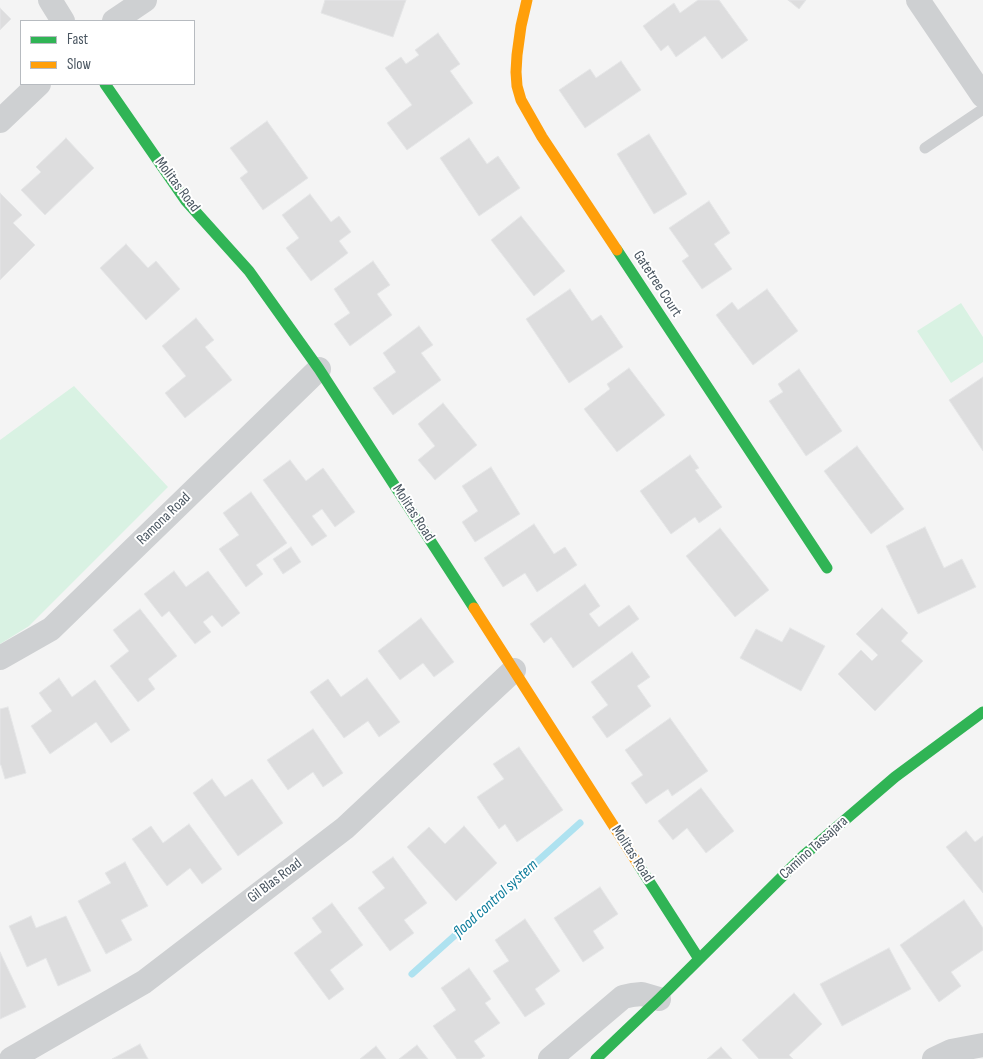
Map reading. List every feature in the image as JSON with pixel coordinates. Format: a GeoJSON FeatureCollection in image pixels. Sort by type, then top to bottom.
{"type":"FeatureCollection","features":[{"type":"Feature","properties":{"kind":"street"},"geometry":{"type":"LineString","coordinates":[[50,0],[62,20]]}},
{"type":"Feature","properties":{"kind":"street"},"geometry":{"type":"LineString","coordinates":[[115,20],[145,0]]}},
{"type":"Feature","properties":{"kind":"street","name":"Gatetree Court"},"geometry":{"type":"LineString","coordinates":[[527,0],[517,55],[517,86],[521,100],[827,568]]}},
{"type":"Feature","properties":{"kind":"street"},"geometry":{"type":"LineString","coordinates":[[918,0],[983,96]]}},
{"type":"Feature","properties":{"kind":"street"},"geometry":{"type":"LineString","coordinates":[[0,120],[38,85]]}},
{"type":"Feature","properties":{"kind":"street","name":"Molitas Road"},"geometry":{"type":"LineString","coordinates":[[106,85],[186,201],[250,270],[319,369],[699,958]]}},
{"type":"Feature","properties":{"kind":"street","name":"Ramona Road"},"geometry":{"type":"LineString","coordinates":[[0,658],[51,629],[319,369]]}},
{"type":"Feature","properties":{"kind":"street","name":"Gil Blas Road"},"geometry":{"type":"LineString","coordinates":[[11,1059],[144,982],[337,834],[514,670]]}},
{"type":"Feature","properties":{"kind":"street","name":"Camino Tassajara"},"geometry":{"type":"LineString","coordinates":[[596,1059],[803,856],[895,777],[983,712]]}},
{"type":"Feature","properties":{"kind":"street"},"geometry":{"type":"LineString","coordinates":[[550,1059],[623,997],[632,994],[642,994],[659,998]]}},
{"type":"Feature","properties":{"kind":"street"},"geometry":{"type":"LineString","coordinates":[[934,1059],[951,1051],[983,1045]]}},
{"type":"Feature","properties":{"kind":"lane"},"geometry":{"type":"LineString","coordinates":[[925,148],[983,109]]}},
{"type":"Feature","properties":{"kind":"green space"},"geometry":{"type":"Polygon","coordinates":[[[961,303],[983,337],[983,362],[951,383],[917,331],[961,303]]]}},
{"type":"Feature","properties":{"kind":"green space"},"geometry":{"type":"Polygon","coordinates":[[[74,386],[168,487],[29,626],[0,644],[0,440],[74,386]]]}},
{"type":"Feature","properties":{"kind":"building"},"geometry":{"type":"Polygon","coordinates":[[[325,0],[406,0],[393,37],[321,13],[325,0]]]}},
{"type":"Feature","properties":{"kind":"building"},"geometry":{"type":"Polygon","coordinates":[[[698,0],[719,0],[748,40],[722,59],[705,36],[676,57],[668,45],[661,51],[643,26],[674,3],[680,13],[698,0]]]}},
{"type":"Feature","properties":{"kind":"building"},"geometry":{"type":"Polygon","coordinates":[[[788,0],[806,0],[799,9],[788,0]]]}},
{"type":"Feature","properties":{"kind":"building"},"geometry":{"type":"Polygon","coordinates":[[[0,8],[11,19],[0,30],[0,8]]]}},
{"type":"Feature","properties":{"kind":"building"},"geometry":{"type":"Polygon","coordinates":[[[438,33],[460,64],[450,71],[473,103],[407,150],[387,123],[412,105],[385,68],[401,57],[406,64],[419,55],[415,50],[438,33]]]}},
{"type":"Feature","properties":{"kind":"building"},"geometry":{"type":"Polygon","coordinates":[[[621,61],[641,90],[585,128],[559,90],[590,69],[596,78],[621,61]]]}},
{"type":"Feature","properties":{"kind":"building"},"geometry":{"type":"Polygon","coordinates":[[[267,121],[308,178],[263,210],[240,178],[248,172],[230,148],[267,121]]]}},
{"type":"Feature","properties":{"kind":"building"},"geometry":{"type":"Polygon","coordinates":[[[649,134],[687,194],[654,214],[617,154],[649,134]]]}},
{"type":"Feature","properties":{"kind":"building"},"geometry":{"type":"Polygon","coordinates":[[[66,138],[94,168],[45,215],[21,190],[41,172],[36,167],[66,138]]]}},
{"type":"Feature","properties":{"kind":"building"},"geometry":{"type":"Polygon","coordinates":[[[469,138],[487,164],[498,156],[520,188],[479,216],[440,158],[469,138]]]}},
{"type":"Feature","properties":{"kind":"building"},"geometry":{"type":"Polygon","coordinates":[[[0,193],[22,215],[13,223],[35,245],[0,280],[0,193]]]}},
{"type":"Feature","properties":{"kind":"building"},"geometry":{"type":"Polygon","coordinates":[[[310,194],[331,222],[339,216],[351,232],[339,241],[348,253],[311,281],[286,248],[299,238],[282,215],[310,194]]]}},
{"type":"Feature","properties":{"kind":"building"},"geometry":{"type":"Polygon","coordinates":[[[709,201],[730,233],[714,244],[732,269],[702,289],[682,261],[689,256],[669,228],[709,201]]]}},
{"type":"Feature","properties":{"kind":"building"},"geometry":{"type":"Polygon","coordinates":[[[521,216],[565,271],[534,296],[491,240],[521,216]]]}},
{"type":"Feature","properties":{"kind":"building"},"geometry":{"type":"Polygon","coordinates":[[[126,244],[148,268],[156,261],[180,289],[146,320],[100,268],[126,244]]]}},
{"type":"Feature","properties":{"kind":"building"},"geometry":{"type":"Polygon","coordinates":[[[373,261],[390,285],[377,294],[392,315],[350,346],[334,324],[350,313],[334,289],[373,261]]]}},
{"type":"Feature","properties":{"kind":"building"},"geometry":{"type":"Polygon","coordinates":[[[570,289],[592,321],[601,315],[623,347],[569,383],[526,319],[570,289]]]}},
{"type":"Feature","properties":{"kind":"building"},"geometry":{"type":"Polygon","coordinates":[[[767,289],[798,331],[753,365],[716,315],[732,302],[738,310],[767,289]]]}},
{"type":"Feature","properties":{"kind":"building"},"geometry":{"type":"Polygon","coordinates":[[[196,318],[214,340],[205,347],[232,380],[185,418],[165,393],[186,376],[162,346],[196,318]]]}},
{"type":"Feature","properties":{"kind":"building"},"geometry":{"type":"Polygon","coordinates":[[[419,326],[433,345],[421,353],[441,380],[393,415],[373,388],[396,372],[383,353],[419,326]]]}},
{"type":"Feature","properties":{"kind":"building"},"geometry":{"type":"Polygon","coordinates":[[[629,368],[665,415],[617,452],[584,409],[610,389],[607,384],[629,368]]]}},
{"type":"Feature","properties":{"kind":"building"},"geometry":{"type":"Polygon","coordinates":[[[799,369],[842,431],[806,456],[769,401],[783,392],[778,384],[799,369]]]}},
{"type":"Feature","properties":{"kind":"building"},"geometry":{"type":"Polygon","coordinates":[[[983,377],[983,451],[949,400],[983,377]]]}},
{"type":"Feature","properties":{"kind":"building"},"geometry":{"type":"Polygon","coordinates":[[[443,403],[477,445],[435,480],[418,460],[435,446],[418,424],[443,403]]]}},
{"type":"Feature","properties":{"kind":"building"},"geometry":{"type":"Polygon","coordinates":[[[857,446],[904,509],[871,534],[824,471],[857,446]]]}},
{"type":"Feature","properties":{"kind":"building"},"geometry":{"type":"Polygon","coordinates":[[[690,455],[699,468],[695,470],[722,507],[699,523],[695,517],[671,534],[640,491],[690,455]]]}},
{"type":"Feature","properties":{"kind":"building"},"geometry":{"type":"Polygon","coordinates":[[[290,460],[306,481],[323,468],[355,512],[335,527],[322,509],[312,516],[327,536],[312,546],[263,480],[290,460]]]}},
{"type":"Feature","properties":{"kind":"building"},"geometry":{"type":"Polygon","coordinates":[[[491,467],[520,514],[475,542],[462,522],[478,511],[462,486],[491,467]]]}},
{"type":"Feature","properties":{"kind":"building"},"geometry":{"type":"Polygon","coordinates":[[[251,492],[287,543],[256,565],[263,574],[246,587],[219,549],[239,535],[223,513],[251,492]]]}},
{"type":"Feature","properties":{"kind":"building"},"geometry":{"type":"Polygon","coordinates":[[[534,524],[554,554],[565,547],[577,565],[537,592],[525,573],[503,587],[484,558],[534,524]]]}},
{"type":"Feature","properties":{"kind":"building"},"geometry":{"type":"Polygon","coordinates":[[[925,527],[944,568],[962,559],[976,587],[918,614],[886,546],[925,527]]]}},
{"type":"Feature","properties":{"kind":"building"},"geometry":{"type":"Polygon","coordinates":[[[720,528],[769,590],[735,617],[686,556],[720,528]]]}},
{"type":"Feature","properties":{"kind":"building"},"geometry":{"type":"Polygon","coordinates":[[[291,547],[301,562],[283,574],[273,559],[291,547]]]}},
{"type":"Feature","properties":{"kind":"building"},"geometry":{"type":"Polygon","coordinates":[[[174,571],[186,587],[208,571],[240,613],[222,627],[212,615],[203,622],[211,632],[195,644],[169,611],[162,617],[144,594],[174,571]]]}},
{"type":"Feature","properties":{"kind":"building"},"geometry":{"type":"Polygon","coordinates":[[[585,584],[600,606],[589,614],[599,627],[629,605],[639,619],[573,668],[551,637],[544,643],[530,624],[585,584]]]}},
{"type":"Feature","properties":{"kind":"building"},"geometry":{"type":"Polygon","coordinates":[[[882,608],[908,633],[901,641],[923,661],[875,711],[838,674],[861,650],[872,661],[878,655],[856,634],[882,608]]]}},
{"type":"Feature","properties":{"kind":"building"},"geometry":{"type":"Polygon","coordinates":[[[140,609],[177,656],[148,679],[155,689],[138,702],[110,666],[129,651],[113,630],[140,609]]]}},
{"type":"Feature","properties":{"kind":"building"},"geometry":{"type":"Polygon","coordinates":[[[421,618],[454,662],[434,677],[423,663],[400,680],[378,651],[421,618]]]}},
{"type":"Feature","properties":{"kind":"building"},"geometry":{"type":"Polygon","coordinates":[[[790,628],[825,646],[801,691],[740,658],[756,629],[782,642],[790,628]]]}},
{"type":"Feature","properties":{"kind":"building"},"geometry":{"type":"Polygon","coordinates":[[[632,652],[650,677],[637,686],[651,706],[607,738],[592,717],[608,705],[591,682],[632,652]]]}},
{"type":"Feature","properties":{"kind":"building"},"geometry":{"type":"Polygon","coordinates":[[[59,678],[72,697],[95,680],[130,730],[111,743],[96,722],[50,754],[31,726],[52,711],[39,693],[59,678]]]}},
{"type":"Feature","properties":{"kind":"building"},"geometry":{"type":"Polygon","coordinates":[[[367,678],[400,722],[379,737],[368,721],[344,738],[310,692],[328,679],[341,697],[367,678]]]}},
{"type":"Feature","properties":{"kind":"building"},"geometry":{"type":"Polygon","coordinates":[[[8,707],[26,773],[5,779],[0,765],[0,709],[8,707]]]}},
{"type":"Feature","properties":{"kind":"building"},"geometry":{"type":"Polygon","coordinates":[[[670,718],[708,771],[672,796],[668,789],[646,804],[631,783],[643,775],[625,750],[670,718]]]}},
{"type":"Feature","properties":{"kind":"building"},"geometry":{"type":"Polygon","coordinates":[[[313,729],[343,773],[323,787],[313,772],[288,790],[267,760],[313,729]]]}},
{"type":"Feature","properties":{"kind":"building"},"geometry":{"type":"Polygon","coordinates":[[[519,747],[563,810],[517,842],[505,824],[499,829],[477,797],[504,779],[493,764],[519,747]]]}},
{"type":"Feature","properties":{"kind":"building"},"geometry":{"type":"Polygon","coordinates":[[[212,779],[225,797],[252,779],[283,823],[238,856],[193,793],[212,779]]]}},
{"type":"Feature","properties":{"kind":"building"},"geometry":{"type":"Polygon","coordinates":[[[701,788],[734,831],[706,853],[687,828],[673,840],[658,821],[701,788]]]}},
{"type":"Feature","properties":{"kind":"building"},"geometry":{"type":"Polygon","coordinates":[[[189,824],[222,869],[202,884],[190,868],[167,886],[132,839],[151,826],[163,843],[189,824]]]}},
{"type":"Feature","properties":{"kind":"building"},"geometry":{"type":"Polygon","coordinates":[[[464,826],[497,863],[456,901],[407,847],[429,827],[445,844],[464,826]]]}},
{"type":"Feature","properties":{"kind":"building"},"geometry":{"type":"Polygon","coordinates":[[[966,831],[975,842],[983,836],[983,893],[946,847],[966,831]]]}},
{"type":"Feature","properties":{"kind":"building"},"geometry":{"type":"Polygon","coordinates":[[[393,857],[427,903],[404,920],[414,933],[390,951],[358,908],[385,888],[372,872],[393,857]]]}},
{"type":"Feature","properties":{"kind":"building"},"geometry":{"type":"Polygon","coordinates":[[[125,862],[148,906],[121,920],[132,940],[106,954],[78,901],[111,883],[105,873],[125,862]]]}},
{"type":"Feature","properties":{"kind":"building"},"geometry":{"type":"Polygon","coordinates":[[[600,887],[618,914],[593,931],[604,948],[583,962],[554,918],[600,887]]]}},
{"type":"Feature","properties":{"kind":"building"},"geometry":{"type":"Polygon","coordinates":[[[964,900],[983,928],[983,950],[951,972],[961,986],[939,1002],[900,945],[964,900]]]}},
{"type":"Feature","properties":{"kind":"building"},"geometry":{"type":"Polygon","coordinates":[[[332,903],[363,945],[330,970],[344,989],[329,1000],[294,953],[322,932],[312,918],[332,903]]]}},
{"type":"Feature","properties":{"kind":"building"},"geometry":{"type":"Polygon","coordinates":[[[31,916],[36,928],[66,916],[91,971],[58,986],[46,958],[27,967],[9,926],[31,916]]]}},
{"type":"Feature","properties":{"kind":"building"},"geometry":{"type":"Polygon","coordinates":[[[525,919],[560,971],[535,989],[545,1004],[525,1017],[493,971],[509,961],[495,940],[525,919]]]}},
{"type":"Feature","properties":{"kind":"building"},"geometry":{"type":"Polygon","coordinates":[[[889,948],[911,989],[842,1026],[820,984],[889,948]]]}},
{"type":"Feature","properties":{"kind":"building"},"geometry":{"type":"Polygon","coordinates":[[[0,952],[26,1007],[0,1019],[0,952]]]}},
{"type":"Feature","properties":{"kind":"building"},"geometry":{"type":"Polygon","coordinates":[[[469,968],[491,999],[485,1003],[500,1023],[474,1041],[485,1056],[480,1059],[457,1059],[433,1026],[456,1010],[441,988],[469,968]]]}},
{"type":"Feature","properties":{"kind":"building"},"geometry":{"type":"Polygon","coordinates":[[[794,993],[822,1024],[789,1055],[793,1059],[759,1059],[742,1040],[794,993]]]}},
{"type":"Feature","properties":{"kind":"building"},"geometry":{"type":"Polygon","coordinates":[[[140,1044],[148,1059],[112,1059],[140,1044]]]}},
{"type":"Feature","properties":{"kind":"building"},"geometry":{"type":"Polygon","coordinates":[[[417,1045],[428,1059],[399,1059],[417,1045]]]}},
{"type":"Feature","properties":{"kind":"building"},"geometry":{"type":"Polygon","coordinates":[[[376,1046],[386,1059],[360,1059],[376,1046]]]}},
{"type":"Feature","properties":{"kind":"building"},"geometry":{"type":"Polygon","coordinates":[[[721,1047],[732,1059],[707,1059],[721,1047]]]}},
{"type":"Feature","properties":{"kind":"waterway","name":"flood control system"},"geometry":{"type":"LineString","coordinates":[[412,974],[580,823]]}},
{"type":"Feature","properties":{"kind":"traffic: fast"},"geometry":{"type":"LineString","coordinates":[[106,85],[186,201],[249,271],[319,369],[474,608]]}},
{"type":"Feature","properties":{"kind":"traffic: fast"},"geometry":{"type":"LineString","coordinates":[[617,250],[827,568]]}},
{"type":"Feature","properties":{"kind":"traffic: fast"},"geometry":{"type":"LineString","coordinates":[[596,1059],[803,856],[895,777],[983,712]]}},
{"type":"Feature","properties":{"kind":"traffic: fast"},"geometry":{"type":"LineString","coordinates":[[638,864],[699,959]]}},
{"type":"Feature","properties":{"kind":"traffic: slow"},"geometry":{"type":"LineString","coordinates":[[527,0],[517,55],[517,86],[521,100],[542,137],[617,250]]}},
{"type":"Feature","properties":{"kind":"traffic: slow"},"geometry":{"type":"LineString","coordinates":[[474,608],[638,864]]}}]}
